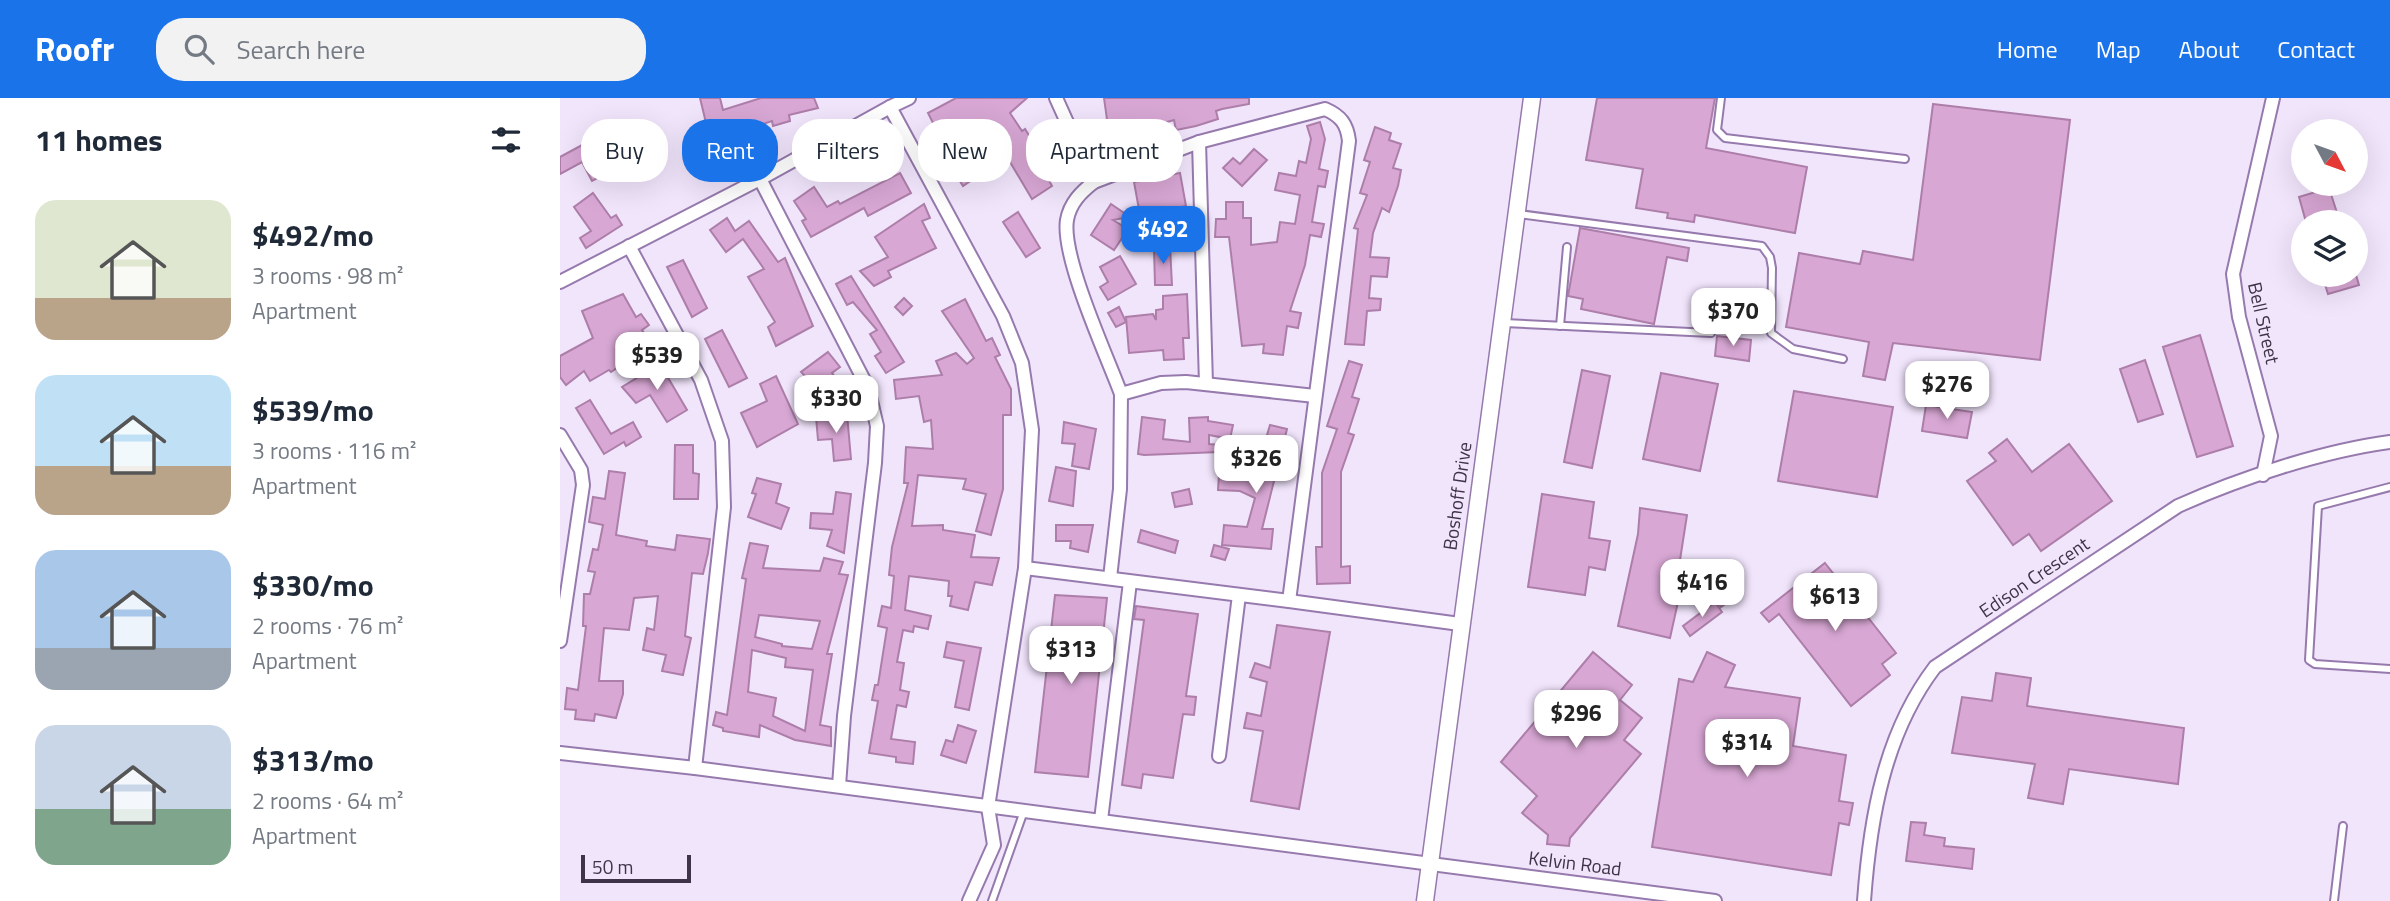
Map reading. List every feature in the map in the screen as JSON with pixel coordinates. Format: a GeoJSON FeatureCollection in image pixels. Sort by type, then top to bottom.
{"type":"FeatureCollection","features":[{"type":"Feature","properties":{"kind":"main road","name":"Boshoff Drive"},"geometry":{"type":"LineString","coordinates":[[1425,901],[1532,98]]}},
{"type":"Feature","properties":{"kind":"street"},"geometry":{"type":"LineString","coordinates":[[778,169],[909,98]]}},
{"type":"Feature","properties":{"kind":"street"},"geometry":{"type":"LineString","coordinates":[[1056,98],[1066,119]]}},
{"type":"Feature","properties":{"kind":"street","name":"Bell Street"},"geometry":{"type":"LineString","coordinates":[[2263,475],[2271,436],[2239,317],[2233,274],[2273,98]]}},
{"type":"Feature","properties":{"kind":"street"},"geometry":{"type":"LineString","coordinates":[[890,107],[986,282],[1022,363],[1032,430],[1025,568],[988,807],[994,845],[969,901]]}},
{"type":"Feature","properties":{"kind":"street"},"geometry":{"type":"LineString","coordinates":[[1183,148],[1325,109],[1339,115],[1348,127],[1349,141],[1289,601]]}},
{"type":"Feature","properties":{"kind":"street"},"geometry":{"type":"LineString","coordinates":[[1199,142],[1206,384]]}},
{"type":"Feature","properties":{"kind":"street"},"geometry":{"type":"LineString","coordinates":[[560,282],[754,182]]}},
{"type":"Feature","properties":{"kind":"street"},"geometry":{"type":"LineString","coordinates":[[762,182],[867,388],[877,426],[876,463],[844,716],[839,786]]}},
{"type":"Feature","properties":{"kind":"street"},"geometry":{"type":"LineString","coordinates":[[1094,182],[1079,195],[1066,222],[1077,279],[1121,394],[1120,489],[1110,578]]}},
{"type":"Feature","properties":{"kind":"street"},"geometry":{"type":"LineString","coordinates":[[629,246],[701,380],[722,441],[724,507],[695,768]]}},
{"type":"Feature","properties":{"kind":"street"},"geometry":{"type":"LineString","coordinates":[[1121,394],[1161,383],[1206,384],[1315,396]]}},
{"type":"Feature","properties":{"kind":"street"},"geometry":{"type":"LineString","coordinates":[[560,435],[581,470],[583,485],[560,641]]}},
{"type":"Feature","properties":{"kind":"street","name":"Edison Crescent"},"geometry":{"type":"LineString","coordinates":[[1864,901],[1876,801],[1889,757],[1913,699],[1935,667],[2178,506],[2210,492],[2354,447],[2390,442]]}},
{"type":"Feature","properties":{"kind":"street"},"geometry":{"type":"LineString","coordinates":[[1025,568],[1460,624]]}},
{"type":"Feature","properties":{"kind":"street"},"geometry":{"type":"LineString","coordinates":[[1101,820],[1130,582]]}},
{"type":"Feature","properties":{"kind":"street"},"geometry":{"type":"LineString","coordinates":[[1219,756],[1239,595]]}},
{"type":"Feature","properties":{"kind":"street","name":"Kelvin Road"},"geometry":{"type":"LineString","coordinates":[[560,753],[839,786],[1715,901]]}},
{"type":"Feature","properties":{"kind":"lane"},"geometry":{"type":"LineString","coordinates":[[1721,98],[1717,130],[1725,138],[1905,159]]}},
{"type":"Feature","properties":{"kind":"lane"},"geometry":{"type":"LineString","coordinates":[[1517,213],[1762,246],[1770,257],[1772,268],[1771,333],[1793,349],[1843,359]]}},
{"type":"Feature","properties":{"kind":"lane"},"geometry":{"type":"LineString","coordinates":[[1560,326],[1567,247]]}},
{"type":"Feature","properties":{"kind":"lane"},"geometry":{"type":"LineString","coordinates":[[1504,323],[1711,333]]}},
{"type":"Feature","properties":{"kind":"lane"},"geometry":{"type":"LineString","coordinates":[[2390,487],[2319,506],[2309,660],[2315,664],[2390,669]]}},
{"type":"Feature","properties":{"kind":"lane"},"geometry":{"type":"LineString","coordinates":[[992,901],[1024,811]]}},
{"type":"Feature","properties":{"kind":"lane"},"geometry":{"type":"LineString","coordinates":[[2334,901],[2343,826]]}},
{"type":"Feature","properties":{"kind":"building"},"geometry":{"type":"Polygon","coordinates":[[[700,98],[720,98],[723,110],[761,98],[814,98],[818,108],[789,115],[790,121],[778,125],[778,119],[705,119],[700,98]]]}},
{"type":"Feature","properties":{"kind":"building"},"geometry":{"type":"Polygon","coordinates":[[[956,98],[1027,98],[1010,113],[1022,131],[1026,131],[1026,182],[1050,182],[1052,186],[1032,199],[1012,165],[1012,119],[931,119],[928,113],[956,98]]]}},
{"type":"Feature","properties":{"kind":"building"},"geometry":{"type":"Polygon","coordinates":[[[1104,98],[1249,98],[1249,104],[1216,111],[1218,119],[1183,129],[1183,119],[1107,119],[1104,98]]]}},
{"type":"Feature","properties":{"kind":"building"},"geometry":{"type":"Polygon","coordinates":[[[1597,98],[1715,98],[1706,148],[1807,167],[1795,233],[1695,215],[1694,222],[1667,218],[1668,213],[1636,208],[1643,169],[1586,160],[1597,98]]]}},
{"type":"Feature","properties":{"kind":"building"},"geometry":{"type":"Polygon","coordinates":[[[1933,104],[2070,120],[2040,360],[1893,343],[1885,380],[1863,376],[1869,342],[1786,327],[1799,253],[1860,264],[1863,251],[1913,260],[1933,104]]]}},
{"type":"Feature","properties":{"kind":"building"},"geometry":{"type":"Polygon","coordinates":[[[1320,122],[1325,139],[1319,169],[1328,171],[1325,187],[1318,186],[1312,222],[1324,224],[1321,237],[1310,235],[1305,265],[1290,311],[1301,313],[1298,328],[1287,326],[1283,355],[1263,353],[1264,344],[1242,346],[1229,237],[1215,237],[1216,219],[1226,219],[1226,202],[1243,202],[1243,218],[1251,218],[1251,245],[1277,242],[1280,222],[1295,224],[1300,195],[1275,190],[1279,173],[1296,176],[1299,161],[1306,163],[1311,139],[1307,126],[1320,122]]]}},
{"type":"Feature","properties":{"kind":"building"},"geometry":{"type":"Polygon","coordinates":[[[1375,127],[1391,133],[1389,140],[1401,144],[1393,168],[1401,170],[1398,186],[1389,212],[1382,208],[1373,233],[1370,257],[1389,258],[1387,277],[1371,276],[1369,298],[1381,299],[1380,310],[1367,311],[1364,345],[1345,344],[1358,229],[1354,228],[1367,195],[1360,193],[1370,162],[1364,160],[1375,127]]]}},
{"type":"Feature","properties":{"kind":"building"},"geometry":{"type":"Polygon","coordinates":[[[581,146],[581,163],[560,174],[560,157],[581,146]]]}},
{"type":"Feature","properties":{"kind":"building"},"geometry":{"type":"Polygon","coordinates":[[[1254,149],[1267,160],[1242,186],[1223,168],[1233,158],[1240,164],[1254,149]]]}},
{"type":"Feature","properties":{"kind":"building"},"geometry":{"type":"Polygon","coordinates":[[[904,180],[911,193],[868,216],[864,208],[811,237],[802,221],[806,219],[794,201],[814,187],[827,207],[838,201],[840,204],[883,182],[904,180]]]}},
{"type":"Feature","properties":{"kind":"building"},"geometry":{"type":"Polygon","coordinates":[[[1134,182],[1182,182],[1186,206],[1140,215],[1134,182]]]}},
{"type":"Feature","properties":{"kind":"building"},"geometry":{"type":"Polygon","coordinates":[[[593,193],[611,218],[616,215],[622,225],[586,248],[580,238],[591,231],[574,207],[593,193]]]}},
{"type":"Feature","properties":{"kind":"building"},"geometry":{"type":"Polygon","coordinates":[[[2332,196],[2336,210],[2303,210],[2299,197],[2332,196]]]}},
{"type":"Feature","properties":{"kind":"building"},"geometry":{"type":"Polygon","coordinates":[[[924,204],[930,218],[922,221],[936,248],[888,271],[891,277],[874,286],[860,271],[888,257],[875,237],[924,204]]]}},
{"type":"Feature","properties":{"kind":"building"},"geometry":{"type":"Polygon","coordinates":[[[1111,204],[1130,217],[1113,220],[1128,229],[1114,250],[1091,235],[1111,204]]]}},
{"type":"Feature","properties":{"kind":"building"},"geometry":{"type":"Polygon","coordinates":[[[1018,212],[1040,248],[1026,257],[1003,222],[1018,212]]]}},
{"type":"Feature","properties":{"kind":"building"},"geometry":{"type":"Polygon","coordinates":[[[727,218],[735,231],[749,221],[778,262],[785,258],[813,326],[776,346],[768,327],[775,322],[748,277],[764,269],[743,239],[726,252],[710,230],[727,218]]]}},
{"type":"Feature","properties":{"kind":"building"},"geometry":{"type":"Polygon","coordinates":[[[1580,228],[1689,248],[1687,261],[1667,257],[1654,324],[1581,309],[1583,299],[1568,296],[1580,228]]]}},
{"type":"Feature","properties":{"kind":"building"},"geometry":{"type":"Polygon","coordinates":[[[1170,247],[1172,285],[1155,285],[1154,248],[1170,247]]]}},
{"type":"Feature","properties":{"kind":"building"},"geometry":{"type":"Polygon","coordinates":[[[1120,256],[1136,284],[1108,300],[1100,287],[1108,282],[1100,267],[1120,256]]]}},
{"type":"Feature","properties":{"kind":"building"},"geometry":{"type":"Polygon","coordinates":[[[683,260],[707,308],[692,317],[667,267],[683,260]]]}},
{"type":"Feature","properties":{"kind":"building"},"geometry":{"type":"Polygon","coordinates":[[[851,276],[904,362],[886,373],[875,356],[881,352],[870,334],[877,330],[853,302],[847,305],[836,284],[851,276]]]}},
{"type":"Feature","properties":{"kind":"building"},"geometry":{"type":"Polygon","coordinates":[[[2326,287],[2352,287],[2328,294],[2326,287]]]}},
{"type":"Feature","properties":{"kind":"building"},"geometry":{"type":"Polygon","coordinates":[[[623,294],[636,317],[641,314],[649,325],[642,330],[652,344],[611,372],[609,370],[590,381],[584,371],[566,385],[560,377],[560,356],[593,338],[582,311],[623,294]]]}},
{"type":"Feature","properties":{"kind":"building"},"geometry":{"type":"Polygon","coordinates":[[[1187,294],[1189,338],[1183,338],[1184,359],[1164,360],[1163,350],[1129,353],[1126,317],[1153,314],[1156,320],[1156,310],[1163,309],[1163,296],[1187,294]]]}},
{"type":"Feature","properties":{"kind":"building"},"geometry":{"type":"Polygon","coordinates":[[[904,298],[912,306],[903,315],[895,307],[904,298]]]}},
{"type":"Feature","properties":{"kind":"building"},"geometry":{"type":"Polygon","coordinates":[[[965,299],[986,341],[992,338],[1000,355],[995,357],[1011,389],[1011,415],[1003,415],[1003,489],[991,535],[976,531],[986,494],[963,489],[966,479],[918,475],[912,526],[943,525],[943,530],[975,535],[971,557],[999,558],[992,585],[975,582],[968,610],[950,606],[952,596],[948,596],[949,581],[909,576],[905,610],[931,616],[928,629],[914,626],[913,632],[903,630],[897,662],[904,663],[900,690],[909,692],[906,707],[897,705],[891,739],[915,742],[913,764],[896,762],[896,757],[869,753],[878,701],[872,700],[875,685],[878,685],[887,628],[878,626],[882,606],[891,608],[894,576],[889,575],[892,547],[908,483],[904,483],[906,447],[933,449],[931,420],[924,422],[919,396],[896,399],[894,380],[942,375],[936,361],[956,353],[967,364],[974,358],[942,311],[965,299]]]}},
{"type":"Feature","properties":{"kind":"building"},"geometry":{"type":"Polygon","coordinates":[[[1119,307],[1126,322],[1116,327],[1108,313],[1119,307]]]}},
{"type":"Feature","properties":{"kind":"building"},"geometry":{"type":"Polygon","coordinates":[[[722,330],[747,378],[729,387],[705,339],[722,330]]]}},
{"type":"Feature","properties":{"kind":"building"},"geometry":{"type":"Polygon","coordinates":[[[2200,335],[2233,446],[2197,457],[2163,347],[2200,335]]]}},
{"type":"Feature","properties":{"kind":"building"},"geometry":{"type":"Polygon","coordinates":[[[1717,336],[1751,340],[1749,361],[1715,356],[1717,336]]]}},
{"type":"Feature","properties":{"kind":"building"},"geometry":{"type":"Polygon","coordinates":[[[828,352],[840,367],[832,373],[844,389],[828,401],[801,372],[828,352]]]}},
{"type":"Feature","properties":{"kind":"building"},"geometry":{"type":"Polygon","coordinates":[[[2145,360],[2163,414],[2138,422],[2120,369],[2145,360]]]}},
{"type":"Feature","properties":{"kind":"building"},"geometry":{"type":"Polygon","coordinates":[[[1349,361],[1362,365],[1352,397],[1359,399],[1348,433],[1354,435],[1341,472],[1341,567],[1350,566],[1350,583],[1317,584],[1316,547],[1322,547],[1322,473],[1337,429],[1327,426],[1349,361]]]}},
{"type":"Feature","properties":{"kind":"building"},"geometry":{"type":"Polygon","coordinates":[[[660,364],[687,410],[667,422],[650,395],[636,403],[622,387],[660,364]]]}},
{"type":"Feature","properties":{"kind":"building"},"geometry":{"type":"Polygon","coordinates":[[[1582,370],[1610,376],[1592,468],[1564,462],[1582,370]]]}},
{"type":"Feature","properties":{"kind":"building"},"geometry":{"type":"Polygon","coordinates":[[[1661,373],[1718,384],[1700,471],[1643,459],[1661,373]]]}},
{"type":"Feature","properties":{"kind":"building"},"geometry":{"type":"Polygon","coordinates":[[[776,376],[798,424],[757,447],[741,413],[767,401],[760,384],[776,376]]]}},
{"type":"Feature","properties":{"kind":"building"},"geometry":{"type":"Polygon","coordinates":[[[1794,391],[1893,407],[1877,497],[1778,481],[1794,391]]]}},
{"type":"Feature","properties":{"kind":"building"},"geometry":{"type":"Polygon","coordinates":[[[590,400],[611,434],[633,422],[641,437],[626,446],[624,442],[604,454],[576,408],[590,400]]]}},
{"type":"Feature","properties":{"kind":"building"},"geometry":{"type":"Polygon","coordinates":[[[1926,405],[1972,412],[1967,438],[1922,431],[1926,405]]]}},
{"type":"Feature","properties":{"kind":"building"},"geometry":{"type":"Polygon","coordinates":[[[847,414],[851,459],[834,461],[832,439],[818,440],[816,417],[847,414]]]}},
{"type":"Feature","properties":{"kind":"building"},"geometry":{"type":"Polygon","coordinates":[[[1142,417],[1165,420],[1163,439],[1190,442],[1189,418],[1208,417],[1208,421],[1233,425],[1230,439],[1209,435],[1209,444],[1220,445],[1219,452],[1144,455],[1138,454],[1142,417]]]}},
{"type":"Feature","properties":{"kind":"building"},"geometry":{"type":"Polygon","coordinates":[[[1064,422],[1096,429],[1089,469],[1072,466],[1075,444],[1062,443],[1064,422]]]}},
{"type":"Feature","properties":{"kind":"building"},"geometry":{"type":"Polygon","coordinates":[[[1270,425],[1287,429],[1262,529],[1273,529],[1271,549],[1222,545],[1224,525],[1247,527],[1255,498],[1240,491],[1218,490],[1219,475],[1244,477],[1245,473],[1255,476],[1270,425]]]}},
{"type":"Feature","properties":{"kind":"building"},"geometry":{"type":"Polygon","coordinates":[[[2007,439],[2032,472],[2069,444],[2112,501],[2041,551],[2029,534],[2013,545],[1967,481],[1996,461],[1989,453],[2007,439]]]}},
{"type":"Feature","properties":{"kind":"building"},"geometry":{"type":"Polygon","coordinates":[[[675,445],[693,445],[693,473],[699,474],[698,499],[674,499],[675,445]]]}},
{"type":"Feature","properties":{"kind":"building"},"geometry":{"type":"Polygon","coordinates":[[[1056,467],[1076,471],[1073,506],[1049,501],[1056,467]]]}},
{"type":"Feature","properties":{"kind":"building"},"geometry":{"type":"Polygon","coordinates":[[[609,471],[625,473],[616,535],[647,541],[646,546],[675,550],[677,535],[710,539],[703,574],[692,573],[685,636],[691,638],[683,675],[662,671],[666,655],[643,650],[647,628],[654,630],[658,596],[634,598],[629,630],[604,628],[599,681],[623,681],[623,694],[616,718],[595,714],[594,721],[575,719],[576,710],[565,709],[567,688],[578,690],[586,626],[583,626],[584,594],[590,594],[595,572],[588,571],[593,549],[598,550],[603,525],[589,522],[593,497],[605,499],[609,471]]]}},
{"type":"Feature","properties":{"kind":"building"},"geometry":{"type":"Polygon","coordinates":[[[757,478],[781,484],[776,503],[789,508],[781,529],[748,517],[756,494],[752,493],[757,478]]]}},
{"type":"Feature","properties":{"kind":"building"},"geometry":{"type":"Polygon","coordinates":[[[1189,489],[1192,504],[1175,507],[1172,493],[1189,489]]]}},
{"type":"Feature","properties":{"kind":"building"},"geometry":{"type":"Polygon","coordinates":[[[836,492],[851,494],[844,553],[827,546],[832,530],[810,528],[811,513],[833,514],[836,492]]]}},
{"type":"Feature","properties":{"kind":"building"},"geometry":{"type":"Polygon","coordinates":[[[1542,494],[1594,502],[1589,538],[1610,541],[1605,570],[1589,567],[1585,595],[1528,587],[1542,494]]]}},
{"type":"Feature","properties":{"kind":"building"},"geometry":{"type":"Polygon","coordinates":[[[1640,508],[1687,515],[1680,560],[1687,561],[1670,638],[1618,626],[1638,534],[1640,508]]]}},
{"type":"Feature","properties":{"kind":"building"},"geometry":{"type":"Polygon","coordinates":[[[1056,525],[1093,525],[1088,552],[1070,548],[1071,541],[1056,541],[1056,525]]]}},
{"type":"Feature","properties":{"kind":"building"},"geometry":{"type":"Polygon","coordinates":[[[1141,530],[1178,541],[1175,553],[1138,542],[1141,530]]]}},
{"type":"Feature","properties":{"kind":"building"},"geometry":{"type":"Polygon","coordinates":[[[750,543],[768,546],[763,568],[820,571],[824,558],[843,562],[839,574],[848,575],[827,654],[832,654],[820,725],[831,727],[831,746],[795,740],[760,725],[759,737],[723,731],[723,728],[713,725],[716,712],[727,715],[746,579],[742,578],[750,543]],[[759,615],[755,637],[782,646],[812,649],[820,621],[759,615]],[[752,650],[748,692],[776,698],[773,716],[805,731],[813,670],[785,667],[786,658],[752,650]]]}},
{"type":"Feature","properties":{"kind":"building"},"geometry":{"type":"Polygon","coordinates":[[[1214,545],[1229,549],[1225,560],[1211,556],[1214,545]]]}},
{"type":"Feature","properties":{"kind":"building"},"geometry":{"type":"Polygon","coordinates":[[[1825,563],[1896,653],[1882,664],[1890,675],[1851,706],[1779,614],[1769,622],[1761,613],[1825,563]]]}},
{"type":"Feature","properties":{"kind":"building"},"geometry":{"type":"Polygon","coordinates":[[[1727,584],[1736,596],[1721,607],[1712,595],[1727,584]]]}},
{"type":"Feature","properties":{"kind":"building"},"geometry":{"type":"Polygon","coordinates":[[[1055,595],[1107,598],[1088,777],[1035,772],[1055,595]]]}},
{"type":"Feature","properties":{"kind":"building"},"geometry":{"type":"Polygon","coordinates":[[[1715,602],[1722,612],[1690,636],[1683,626],[1715,602]]]}},
{"type":"Feature","properties":{"kind":"building"},"geometry":{"type":"Polygon","coordinates":[[[1136,606],[1198,614],[1186,696],[1196,697],[1194,715],[1183,714],[1173,778],[1143,774],[1141,788],[1122,785],[1144,620],[1134,619],[1136,606]]]}},
{"type":"Feature","properties":{"kind":"building"},"geometry":{"type":"Polygon","coordinates":[[[1277,625],[1330,632],[1299,809],[1251,801],[1263,731],[1244,728],[1247,713],[1261,716],[1267,682],[1250,677],[1255,663],[1270,668],[1277,625]]]}},
{"type":"Feature","properties":{"kind":"building"},"geometry":{"type":"Polygon","coordinates":[[[947,642],[981,648],[969,710],[955,707],[964,661],[944,657],[947,642]]]}},
{"type":"Feature","properties":{"kind":"building"},"geometry":{"type":"Polygon","coordinates":[[[1593,652],[1632,685],[1620,700],[1642,718],[1624,740],[1641,754],[1570,838],[1569,846],[1547,844],[1548,835],[1522,813],[1537,796],[1501,762],[1593,652]]]}},
{"type":"Feature","properties":{"kind":"building"},"geometry":{"type":"Polygon","coordinates":[[[1707,652],[1735,665],[1725,687],[1800,698],[1793,746],[1846,755],[1839,801],[1853,803],[1849,825],[1839,823],[1831,875],[1652,847],[1679,679],[1693,682],[1707,652]]]}},
{"type":"Feature","properties":{"kind":"building"},"geometry":{"type":"Polygon","coordinates":[[[1996,673],[2031,678],[2027,706],[2184,728],[2178,784],[2069,769],[2063,804],[2028,798],[2035,764],[1952,753],[1962,697],[1992,701],[1996,673]]]}},
{"type":"Feature","properties":{"kind":"building"},"geometry":{"type":"Polygon","coordinates":[[[958,725],[976,731],[966,763],[941,755],[946,740],[953,742],[958,725]]]}},
{"type":"Feature","properties":{"kind":"building"},"geometry":{"type":"Polygon","coordinates":[[[1911,822],[1926,823],[1924,835],[1945,838],[1944,846],[1974,849],[1972,869],[1906,861],[1911,822]]]}}]}
